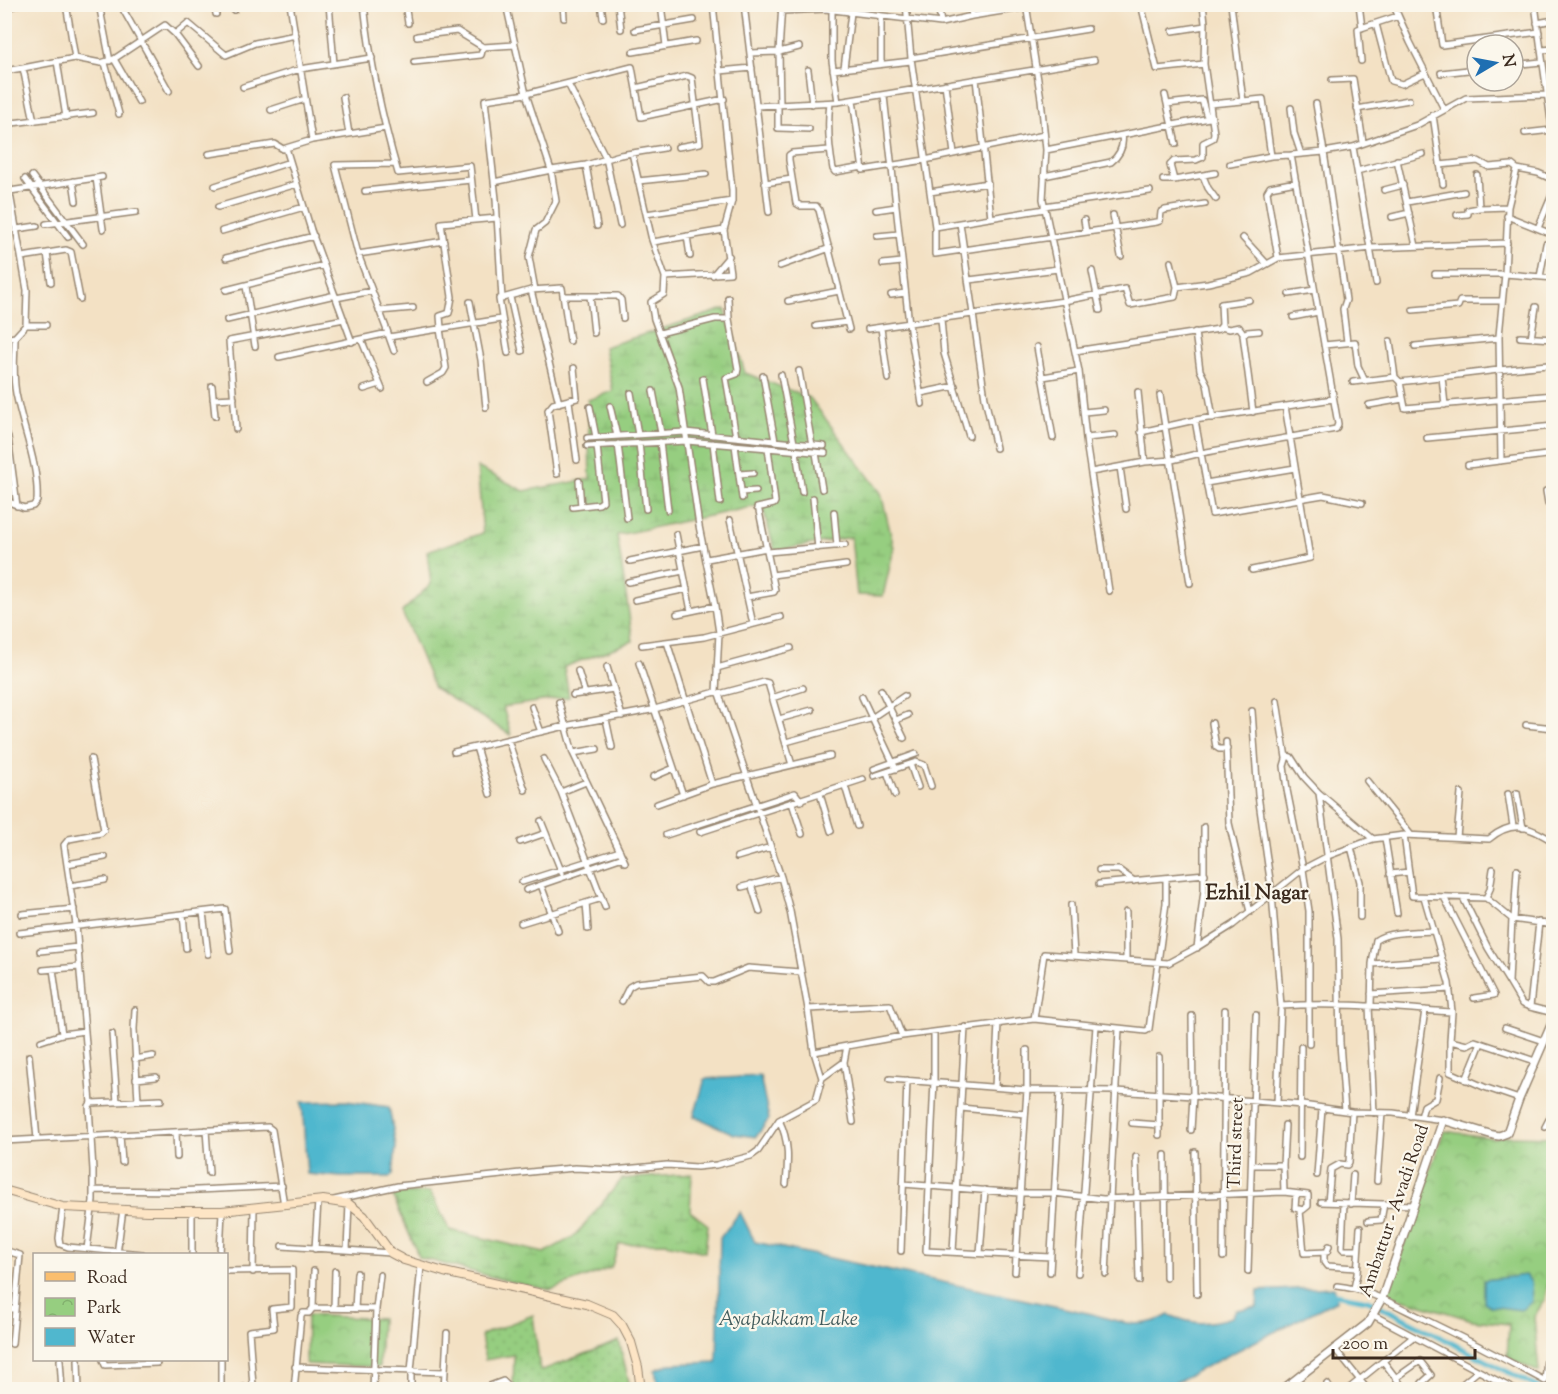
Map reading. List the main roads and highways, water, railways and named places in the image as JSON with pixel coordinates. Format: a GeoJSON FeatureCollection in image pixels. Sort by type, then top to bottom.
{"type":"FeatureCollection","features":[{"type":"Feature","properties":{"kind":"main road"},"geometry":{"type":"LineString","coordinates":[[4,7],[15,4]]}},
{"type":"Feature","properties":{"kind":"main road"},"geometry":{"type":"LineString","coordinates":[[4,1191],[63,1206],[92,1208],[192,1211],[254,1208],[333,1200],[349,1204],[364,1216],[391,1253],[404,1260],[606,1310],[622,1325],[631,1342],[641,1389]]}},
{"type":"Feature","properties":{"kind":"water"},"geometry":{"type":"Polygon","coordinates":[[[760,1076],[769,1119],[756,1137],[734,1134],[694,1116],[705,1079],[760,1076]]]}},
{"type":"Feature","properties":{"kind":"water"},"geometry":{"type":"Polygon","coordinates":[[[346,1101],[389,1107],[396,1146],[393,1175],[390,1177],[307,1174],[302,1102],[346,1101]]]}},
{"type":"Feature","properties":{"kind":"water","name":"Ayapakkam Lake"},"geometry":{"type":"Polygon","coordinates":[[[740,1212],[755,1242],[1130,1324],[1149,1323],[1169,1315],[1200,1323],[1223,1320],[1232,1317],[1236,1310],[1257,1307],[1258,1291],[1333,1287],[1337,1300],[1162,1389],[659,1389],[655,1370],[670,1364],[717,1362],[720,1238],[740,1212]]]}},
{"type":"Feature","properties":{"kind":"water"},"geometry":{"type":"Polygon","coordinates":[[[1526,1275],[1531,1282],[1532,1302],[1521,1310],[1490,1306],[1484,1302],[1484,1280],[1526,1275]]]}},
{"type":"Feature","properties":{"kind":"waterway"},"geometry":{"type":"LineString","coordinates":[[1335,1294],[1368,1300],[1543,1390]]}},
{"type":"Feature","properties":{"kind":"district","name":"Ezhil Nagar"},"geometry":{"type":"Point","coordinates":[1257,894]}}]}
